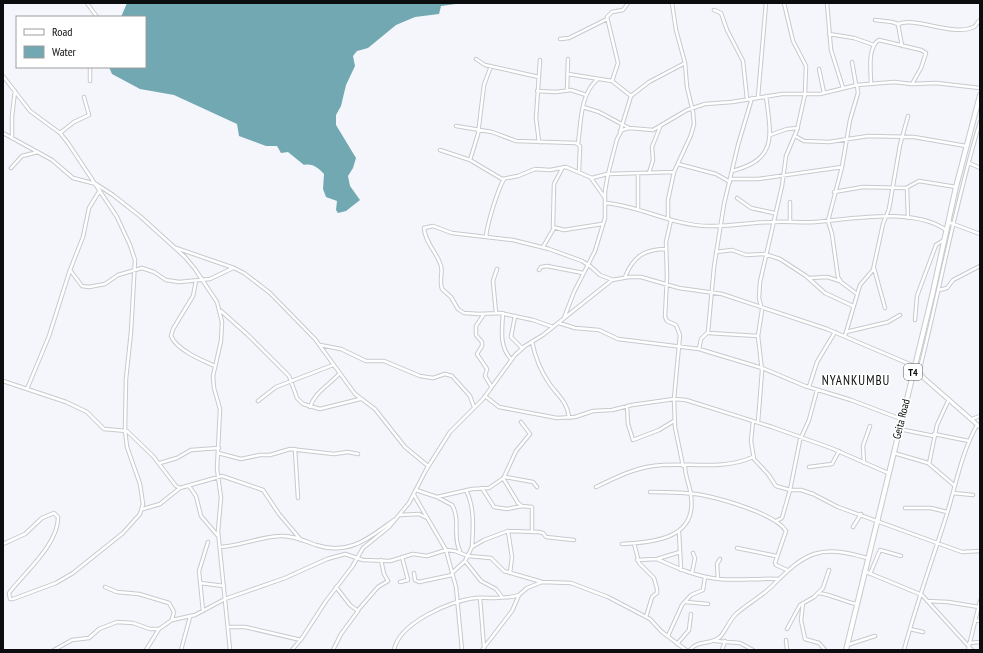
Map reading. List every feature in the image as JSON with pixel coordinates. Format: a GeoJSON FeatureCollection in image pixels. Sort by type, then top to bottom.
{"type":"FeatureCollection","features":[{"type":"Feature","properties":{"kind":"highway","name":"Geita Road"},"geometry":{"type":"LineString","coordinates":[[846,648],[956,187],[980,95]]}},
{"type":"Feature","properties":{"kind":"main road"},"geometry":{"type":"LineString","coordinates":[[914,366],[979,426]]}},
{"type":"Feature","properties":{"kind":"street"},"geometry":{"type":"LineString","coordinates":[[87,3],[96,16]]}},
{"type":"Feature","properties":{"kind":"street"},"geometry":{"type":"LineString","coordinates":[[612,81],[618,64],[607,15],[623,10],[628,3]]}},
{"type":"Feature","properties":{"kind":"street"},"geometry":{"type":"LineString","coordinates":[[622,544],[657,540],[679,532],[689,518],[691,494],[686,480],[684,466],[675,433],[674,399],[680,340],[678,328],[675,324],[666,319],[666,238],[669,219],[668,200],[674,172],[693,128],[692,108],[687,87],[685,63],[676,30],[672,3]]}},
{"type":"Feature","properties":{"kind":"street"},"geometry":{"type":"LineString","coordinates":[[758,97],[766,3]]}},
{"type":"Feature","properties":{"kind":"street"},"geometry":{"type":"LineString","coordinates":[[758,422],[762,368],[758,336],[761,307],[759,291],[765,254],[784,175],[786,156],[798,128],[805,94],[806,66],[793,40],[784,3]]}},
{"type":"Feature","properties":{"kind":"street"},"geometry":{"type":"LineString","coordinates":[[827,3],[829,34],[833,59],[842,88]]}},
{"type":"Feature","properties":{"kind":"street"},"geometry":{"type":"LineString","coordinates":[[714,10],[721,12],[727,30],[743,61],[747,100]]}},
{"type":"Feature","properties":{"kind":"street"},"geometry":{"type":"LineString","coordinates":[[560,39],[567,38],[573,34],[591,28],[607,19]]}},
{"type":"Feature","properties":{"kind":"street"},"geometry":{"type":"LineString","coordinates":[[875,20],[898,24],[904,22],[914,22],[933,27],[960,29],[975,26],[980,20]]}},
{"type":"Feature","properties":{"kind":"street"},"geometry":{"type":"LineString","coordinates":[[898,24],[902,46]]}},
{"type":"Feature","properties":{"kind":"street"},"geometry":{"type":"LineString","coordinates":[[829,34],[854,38],[874,46]]}},
{"type":"Feature","properties":{"kind":"street"},"geometry":{"type":"LineString","coordinates":[[871,84],[871,57],[874,46],[879,40],[921,50],[926,54],[921,68],[912,84]]}},
{"type":"Feature","properties":{"kind":"street"},"geometry":{"type":"LineString","coordinates":[[567,90],[568,59]]}},
{"type":"Feature","properties":{"kind":"street"},"geometry":{"type":"LineString","coordinates":[[476,60],[491,66],[538,78]]}},
{"type":"Feature","properties":{"kind":"street"},"geometry":{"type":"LineString","coordinates":[[539,142],[536,118],[540,60]]}},
{"type":"Feature","properties":{"kind":"street"},"geometry":{"type":"LineString","coordinates":[[841,282],[838,276],[833,238],[828,221],[834,192],[842,167],[850,120],[858,93],[852,62]]}},
{"type":"Feature","properties":{"kind":"street"},"geometry":{"type":"LineString","coordinates":[[564,318],[583,273],[595,251],[605,216],[608,174],[631,96],[649,82],[685,63]]}},
{"type":"Feature","properties":{"kind":"street"},"geometry":{"type":"LineString","coordinates":[[470,160],[479,130],[484,85],[491,66]]}},
{"type":"Feature","properties":{"kind":"street"},"geometry":{"type":"LineString","coordinates":[[90,68],[90,81]]}},
{"type":"Feature","properties":{"kind":"street"},"geometry":{"type":"LineString","coordinates":[[819,69],[824,93]]}},
{"type":"Feature","properties":{"kind":"street"},"geometry":{"type":"LineString","coordinates":[[568,74],[612,81],[631,96]]}},
{"type":"Feature","properties":{"kind":"street"},"geometry":{"type":"LineString","coordinates":[[3,76],[30,111],[60,133],[100,190],[124,230],[134,256],[136,269],[126,379],[125,430],[127,447],[142,490],[143,509]]}},
{"type":"Feature","properties":{"kind":"street"},"geometry":{"type":"LineString","coordinates":[[579,171],[580,146],[578,144],[583,107],[586,95],[592,84],[598,79]]}},
{"type":"Feature","properties":{"kind":"street"},"geometry":{"type":"LineString","coordinates":[[583,107],[599,112],[630,128],[649,130],[660,126],[692,108],[715,102],[732,102],[766,96],[824,93],[857,85],[894,82],[912,84],[936,83],[980,88]]}},
{"type":"Feature","properties":{"kind":"street"},"geometry":{"type":"LineString","coordinates":[[537,91],[556,92],[567,90],[577,91],[586,95]]}},
{"type":"Feature","properties":{"kind":"street"},"geometry":{"type":"LineString","coordinates":[[12,138],[12,116],[15,91]]}},
{"type":"Feature","properties":{"kind":"street"},"geometry":{"type":"LineString","coordinates":[[732,171],[760,160],[770,135],[766,96]]}},
{"type":"Feature","properties":{"kind":"street"},"geometry":{"type":"LineString","coordinates":[[60,133],[74,122],[89,115],[84,97]]}},
{"type":"Feature","properties":{"kind":"street"},"geometry":{"type":"LineString","coordinates":[[699,348],[701,339],[708,333],[716,252],[739,140],[752,98]]}},
{"type":"Feature","properties":{"kind":"street"},"geometry":{"type":"LineString","coordinates":[[845,336],[861,282],[872,272],[886,216],[900,145],[904,137],[908,116]]}},
{"type":"Feature","properties":{"kind":"street"},"geometry":{"type":"LineString","coordinates":[[919,372],[960,193],[980,122]]}},
{"type":"Feature","properties":{"kind":"street"},"geometry":{"type":"LineString","coordinates":[[456,126],[492,132],[516,141],[558,141],[578,144]]}},
{"type":"Feature","properties":{"kind":"street"},"geometry":{"type":"LineString","coordinates":[[649,173],[653,160],[652,147],[660,126]]}},
{"type":"Feature","properties":{"kind":"street"},"geometry":{"type":"LineString","coordinates":[[620,132],[630,128]]}},
{"type":"Feature","properties":{"kind":"street"},"geometry":{"type":"LineString","coordinates":[[770,135],[787,129],[798,128]]}},
{"type":"Feature","properties":{"kind":"street"},"geometry":{"type":"LineString","coordinates":[[3,134],[38,152],[58,165],[73,178],[96,184],[141,217],[190,263],[203,280],[220,310],[289,376],[298,399],[310,407],[321,409],[360,399]]}},
{"type":"Feature","properties":{"kind":"street"},"geometry":{"type":"LineString","coordinates":[[795,136],[802,140],[827,142],[868,136],[904,137],[921,138],[967,146]]}},
{"type":"Feature","properties":{"kind":"street"},"geometry":{"type":"LineString","coordinates":[[440,150],[470,160],[504,179],[518,176],[535,169],[550,170],[567,166],[590,178],[606,201],[626,205],[669,219],[699,226],[828,221],[868,216],[886,216],[933,222],[946,230]]}},
{"type":"Feature","properties":{"kind":"street"},"geometry":{"type":"LineString","coordinates":[[11,168],[22,156],[38,152]]}},
{"type":"Feature","properties":{"kind":"street"},"geometry":{"type":"LineString","coordinates":[[969,163],[980,168]]}},
{"type":"Feature","properties":{"kind":"street"},"geometry":{"type":"LineString","coordinates":[[678,164],[716,174],[730,181],[758,179],[842,167]]}},
{"type":"Feature","properties":{"kind":"street"},"geometry":{"type":"LineString","coordinates":[[543,247],[554,228],[552,222],[555,201],[554,184],[563,167]]}},
{"type":"Feature","properties":{"kind":"street"},"geometry":{"type":"LineString","coordinates":[[590,178],[597,178],[608,174],[674,172]]}},
{"type":"Feature","properties":{"kind":"street"},"geometry":{"type":"LineString","coordinates":[[638,174],[638,209]]}},
{"type":"Feature","properties":{"kind":"street"},"geometry":{"type":"LineString","coordinates":[[486,236],[488,222],[492,215],[504,179]]}},
{"type":"Feature","properties":{"kind":"street"},"geometry":{"type":"LineString","coordinates":[[834,192],[863,187],[907,188],[919,181],[956,187]]}},
{"type":"Feature","properties":{"kind":"street"},"geometry":{"type":"LineString","coordinates":[[907,188],[908,218]]}},
{"type":"Feature","properties":{"kind":"street"},"geometry":{"type":"LineString","coordinates":[[27,389],[49,336],[70,270],[83,236],[89,208],[100,190]]}},
{"type":"Feature","properties":{"kind":"street"},"geometry":{"type":"LineString","coordinates":[[737,198],[751,208],[774,213]]}},
{"type":"Feature","properties":{"kind":"street"},"geometry":{"type":"LineString","coordinates":[[790,202],[790,222]]}},
{"type":"Feature","properties":{"kind":"street"},"geometry":{"type":"LineString","coordinates":[[948,222],[954,222],[980,234]]}},
{"type":"Feature","properties":{"kind":"street"},"geometry":{"type":"LineString","coordinates":[[554,228],[564,230],[602,224]]}},
{"type":"Feature","properties":{"kind":"street"},"geometry":{"type":"LineString","coordinates":[[553,327],[538,321],[503,313],[470,314],[460,310],[443,290],[441,282],[441,265],[434,250],[427,242],[424,229],[427,226],[433,226],[452,233],[473,237],[486,236],[513,240],[543,247],[588,264],[600,275],[613,280]]}},
{"type":"Feature","properties":{"kind":"street"},"geometry":{"type":"LineString","coordinates":[[915,320],[917,296],[936,245],[944,240]]}},
{"type":"Feature","properties":{"kind":"street"},"geometry":{"type":"LineString","coordinates":[[174,248],[234,268],[244,273],[270,293],[302,324],[319,344],[339,374],[360,399],[375,409],[405,447],[416,458],[428,466]]}},
{"type":"Feature","properties":{"kind":"street"},"geometry":{"type":"LineString","coordinates":[[625,277],[632,262],[640,254],[652,250],[666,249]]}},
{"type":"Feature","properties":{"kind":"street"},"geometry":{"type":"LineString","coordinates":[[716,252],[732,250],[748,255],[765,254],[780,259],[809,278],[825,293],[853,306]]}},
{"type":"Feature","properties":{"kind":"street"},"geometry":{"type":"LineString","coordinates":[[539,270],[543,266],[583,273]]}},
{"type":"Feature","properties":{"kind":"street"},"geometry":{"type":"LineString","coordinates":[[939,290],[946,288],[953,280],[980,266]]}},
{"type":"Feature","properties":{"kind":"street"},"geometry":{"type":"LineString","coordinates":[[70,270],[82,286],[89,287],[105,284],[118,275],[136,269],[145,268],[170,281],[196,281],[203,280],[234,268]]}},
{"type":"Feature","properties":{"kind":"street"},"geometry":{"type":"LineString","coordinates":[[873,268],[885,308]]}},
{"type":"Feature","properties":{"kind":"street"},"geometry":{"type":"LineString","coordinates":[[496,313],[493,281],[497,269]]}},
{"type":"Feature","properties":{"kind":"street"},"geometry":{"type":"LineString","coordinates":[[292,650],[301,640],[336,587],[358,558],[365,545],[389,527],[400,515],[414,494],[428,466],[452,429],[485,396],[511,359],[522,348],[553,327],[613,280],[625,277],[641,277],[667,286],[712,292],[835,332],[914,366]]}},
{"type":"Feature","properties":{"kind":"street"},"geometry":{"type":"LineString","coordinates":[[809,278],[827,278],[841,282],[857,294]]}},
{"type":"Feature","properties":{"kind":"street"},"geometry":{"type":"LineString","coordinates":[[196,281],[193,296],[173,328],[171,336],[178,345],[215,366]]}},
{"type":"Feature","properties":{"kind":"street"},"geometry":{"type":"LineString","coordinates":[[220,310],[222,335],[215,366],[214,385],[220,409],[217,476],[221,498],[218,537],[230,650]]}},
{"type":"Feature","properties":{"kind":"street"},"geometry":{"type":"LineString","coordinates":[[503,313],[502,341],[505,351],[511,359]]}},
{"type":"Feature","properties":{"kind":"street"},"geometry":{"type":"LineString","coordinates":[[484,314],[476,330],[476,335],[482,342],[482,346],[477,354],[487,369],[485,376],[491,386]]}},
{"type":"Feature","properties":{"kind":"street"},"geometry":{"type":"LineString","coordinates":[[846,332],[891,321],[900,315]]}},
{"type":"Feature","properties":{"kind":"street"},"geometry":{"type":"LineString","coordinates":[[515,316],[511,337],[522,348]]}},
{"type":"Feature","properties":{"kind":"street"},"geometry":{"type":"LineString","coordinates":[[558,323],[575,328],[599,330],[618,338],[679,347],[699,348],[762,368],[817,390],[851,400],[901,419]]}},
{"type":"Feature","properties":{"kind":"street"},"geometry":{"type":"LineString","coordinates":[[809,387],[817,362],[835,332]]}},
{"type":"Feature","properties":{"kind":"street"},"geometry":{"type":"LineString","coordinates":[[708,333],[758,336]]}},
{"type":"Feature","properties":{"kind":"street"},"geometry":{"type":"LineString","coordinates":[[532,342],[548,382],[564,401],[569,418]]}},
{"type":"Feature","properties":{"kind":"street"},"geometry":{"type":"LineString","coordinates":[[319,344],[341,349],[366,361],[384,361],[420,376],[434,378],[445,374],[452,376],[470,396],[474,408]]}},
{"type":"Feature","properties":{"kind":"street"},"geometry":{"type":"LineString","coordinates":[[258,401],[272,389],[333,365]]}},
{"type":"Feature","properties":{"kind":"street"},"geometry":{"type":"LineString","coordinates":[[310,407],[316,394],[326,387],[339,374]]}},
{"type":"Feature","properties":{"kind":"street"},"geometry":{"type":"LineString","coordinates":[[3,381],[87,412],[104,429],[125,430],[141,442],[160,463],[174,484],[180,488]]}},
{"type":"Feature","properties":{"kind":"street"},"geometry":{"type":"LineString","coordinates":[[776,521],[781,519],[790,490],[801,437],[809,420],[817,390]]}},
{"type":"Feature","properties":{"kind":"street"},"geometry":{"type":"LineString","coordinates":[[485,396],[495,405],[518,412],[551,418],[569,418],[593,411],[612,410],[627,406],[674,399],[691,401],[801,437],[839,451],[864,464],[888,473]]}},
{"type":"Feature","properties":{"kind":"street"},"geometry":{"type":"LineString","coordinates":[[929,464],[934,435],[949,399]]}},
{"type":"Feature","properties":{"kind":"street"},"geometry":{"type":"LineString","coordinates":[[627,406],[628,424],[633,440],[659,430],[675,420]]}},
{"type":"Feature","properties":{"kind":"street"},"geometry":{"type":"LineString","coordinates":[[972,419],[980,416]]}},
{"type":"Feature","properties":{"kind":"street"},"geometry":{"type":"LineString","coordinates":[[753,421],[751,442],[753,457],[776,486],[790,490],[805,491],[838,507],[967,553],[980,551]]}},
{"type":"Feature","properties":{"kind":"street"},"geometry":{"type":"LineString","coordinates":[[437,497],[466,490],[492,487],[503,477],[516,451],[530,434],[521,422]]}},
{"type":"Feature","properties":{"kind":"street"},"geometry":{"type":"LineString","coordinates":[[864,464],[863,446],[870,426]]}},
{"type":"Feature","properties":{"kind":"street"},"geometry":{"type":"LineString","coordinates":[[904,650],[969,441],[979,426]]}},
{"type":"Feature","properties":{"kind":"street"},"geometry":{"type":"LineString","coordinates":[[899,428],[969,441]]}},
{"type":"Feature","properties":{"kind":"street"},"geometry":{"type":"LineString","coordinates":[[160,463],[178,458],[190,450],[219,448]]}},
{"type":"Feature","properties":{"kind":"street"},"geometry":{"type":"LineString","coordinates":[[218,453],[243,459],[295,449],[334,454],[348,452],[358,454]]}},
{"type":"Feature","properties":{"kind":"street"},"geometry":{"type":"LineString","coordinates":[[295,449],[298,498]]}},
{"type":"Feature","properties":{"kind":"street"},"geometry":{"type":"LineString","coordinates":[[809,467],[832,464],[839,451]]}},
{"type":"Feature","properties":{"kind":"street"},"geometry":{"type":"LineString","coordinates":[[892,452],[929,464],[955,487]]}},
{"type":"Feature","properties":{"kind":"street"},"geometry":{"type":"LineString","coordinates":[[596,487],[628,472],[643,468],[664,464],[684,466],[731,463],[753,457]]}},
{"type":"Feature","properties":{"kind":"street"},"geometry":{"type":"LineString","coordinates":[[3,544],[25,534],[46,515],[54,513],[58,517],[53,533],[41,557],[9,594],[10,599],[13,599],[56,583],[73,573],[123,533],[143,509],[160,504],[180,488],[217,476],[263,490],[277,511],[301,540]]}},
{"type":"Feature","properties":{"kind":"street"},"geometry":{"type":"LineString","coordinates":[[503,477],[533,482],[537,487]]}},
{"type":"Feature","properties":{"kind":"street"},"geometry":{"type":"LineString","coordinates":[[503,477],[516,501],[522,506]]}},
{"type":"Feature","properties":{"kind":"street"},"geometry":{"type":"LineString","coordinates":[[189,486],[196,496],[201,516],[218,537]]}},
{"type":"Feature","properties":{"kind":"street"},"geometry":{"type":"LineString","coordinates":[[482,488],[494,507],[507,508],[530,506],[532,509],[532,532]]}},
{"type":"Feature","properties":{"kind":"street"},"geometry":{"type":"LineString","coordinates":[[416,490],[437,497],[449,503],[454,508],[456,518],[455,538],[460,552]]}},
{"type":"Feature","properties":{"kind":"street"},"geometry":{"type":"LineString","coordinates":[[414,573],[415,580],[419,582],[452,574],[465,561],[472,547],[473,515],[470,498],[466,490]]}},
{"type":"Feature","properties":{"kind":"street"},"geometry":{"type":"LineString","coordinates":[[650,492],[702,495],[750,509],[776,521],[786,531],[774,562],[776,565],[787,570]]}},
{"type":"Feature","properties":{"kind":"street"},"geometry":{"type":"LineString","coordinates":[[953,493],[973,495]]}},
{"type":"Feature","properties":{"kind":"street"},"geometry":{"type":"LineString","coordinates":[[414,494],[446,550],[456,587],[462,650]]}},
{"type":"Feature","properties":{"kind":"street"},"geometry":{"type":"LineString","coordinates":[[905,508],[931,508],[947,512]]}},
{"type":"Feature","properties":{"kind":"street"},"geometry":{"type":"LineString","coordinates":[[400,515],[419,514],[428,518]]}},
{"type":"Feature","properties":{"kind":"street"},"geometry":{"type":"LineString","coordinates":[[853,527],[861,514]]}},
{"type":"Feature","properties":{"kind":"street"},"geometry":{"type":"LineString","coordinates":[[220,547],[234,546],[278,536],[301,540],[320,546],[351,547],[360,544],[397,518]]}},
{"type":"Feature","properties":{"kind":"street"},"geometry":{"type":"LineString","coordinates":[[472,547],[484,540],[508,531],[542,533],[551,538],[574,540]]}},
{"type":"Feature","properties":{"kind":"street"},"geometry":{"type":"LineString","coordinates":[[508,531],[512,557],[510,573]]}},
{"type":"Feature","properties":{"kind":"street"},"geometry":{"type":"LineString","coordinates":[[679,532],[681,570]]}},
{"type":"Feature","properties":{"kind":"street"},"geometry":{"type":"LineString","coordinates":[[203,611],[200,569],[208,542]]}},
{"type":"Feature","properties":{"kind":"street"},"geometry":{"type":"LineString","coordinates":[[634,543],[637,560],[654,578],[657,588],[657,593],[652,597],[646,617]]}},
{"type":"Feature","properties":{"kind":"street"},"geometry":{"type":"LineString","coordinates":[[737,548],[776,556]]}},
{"type":"Feature","properties":{"kind":"street"},"geometry":{"type":"LineString","coordinates":[[146,650],[159,629],[172,620],[190,617],[225,599],[272,583],[335,557],[345,554],[363,560],[390,561],[413,554],[425,556],[446,550],[460,552],[468,556],[491,558],[501,569],[510,573],[542,582],[571,583],[621,603],[654,622],[677,644],[686,650]]}},
{"type":"Feature","properties":{"kind":"street"},"geometry":{"type":"LineString","coordinates":[[870,574],[880,550],[901,556]]}},
{"type":"Feature","properties":{"kind":"street"},"geometry":{"type":"LineString","coordinates":[[714,641],[723,633],[737,613],[772,586],[787,570],[808,557],[826,551],[838,551],[867,558]]}},
{"type":"Feature","properties":{"kind":"street"},"geometry":{"type":"LineString","coordinates":[[637,560],[657,559],[680,552]]}},
{"type":"Feature","properties":{"kind":"street"},"geometry":{"type":"LineString","coordinates":[[692,573],[695,558],[693,553]]}},
{"type":"Feature","properties":{"kind":"street"},"geometry":{"type":"LineString","coordinates":[[400,582],[408,580],[402,557]]}},
{"type":"Feature","properties":{"kind":"street"},"geometry":{"type":"LineString","coordinates":[[657,559],[681,570],[705,577],[718,579],[778,579]]}},
{"type":"Feature","properties":{"kind":"street"},"geometry":{"type":"LineString","coordinates":[[718,579],[717,564],[720,559]]}},
{"type":"Feature","properties":{"kind":"street"},"geometry":{"type":"LineString","coordinates":[[333,650],[341,634],[356,616],[358,610],[378,587],[388,581],[384,574],[381,560]]}},
{"type":"Feature","properties":{"kind":"street"},"geometry":{"type":"LineString","coordinates":[[465,561],[481,581],[496,589],[502,597]]}},
{"type":"Feature","properties":{"kind":"street"},"geometry":{"type":"LineString","coordinates":[[787,629],[797,608],[803,602],[819,593],[823,588],[829,570]]}},
{"type":"Feature","properties":{"kind":"street"},"geometry":{"type":"LineString","coordinates":[[864,571],[922,595],[948,626],[969,644],[972,650]]}},
{"type":"Feature","properties":{"kind":"street"},"geometry":{"type":"LineString","coordinates":[[668,636],[682,605],[691,595],[703,590],[705,577]]}},
{"type":"Feature","properties":{"kind":"street"},"geometry":{"type":"LineString","coordinates":[[483,649],[503,620],[512,611],[519,596],[527,588],[542,582]]}},
{"type":"Feature","properties":{"kind":"street"},"geometry":{"type":"LineString","coordinates":[[200,583],[224,586]]}},
{"type":"Feature","properties":{"kind":"street"},"geometry":{"type":"LineString","coordinates":[[106,587],[111,590],[139,594],[169,603],[174,612],[172,620]]}},
{"type":"Feature","properties":{"kind":"street"},"geometry":{"type":"LineString","coordinates":[[336,587],[350,605],[358,610]]}},
{"type":"Feature","properties":{"kind":"street"},"geometry":{"type":"LineString","coordinates":[[819,593],[834,596],[844,601],[856,604]]}},
{"type":"Feature","properties":{"kind":"street"},"geometry":{"type":"LineString","coordinates":[[394,650],[402,632],[416,621],[442,608],[457,604],[464,600],[519,596]]}},
{"type":"Feature","properties":{"kind":"street"},"geometry":{"type":"LineString","coordinates":[[480,598],[483,649]]}},
{"type":"Feature","properties":{"kind":"street"},"geometry":{"type":"LineString","coordinates":[[926,601],[948,602],[979,607]]}},
{"type":"Feature","properties":{"kind":"street"},"geometry":{"type":"LineString","coordinates":[[968,650],[980,601]]}},
{"type":"Feature","properties":{"kind":"street"},"geometry":{"type":"LineString","coordinates":[[685,602],[708,604]]}},
{"type":"Feature","properties":{"kind":"street"},"geometry":{"type":"LineString","coordinates":[[803,602],[801,627],[805,639],[819,643],[825,650]]}},
{"type":"Feature","properties":{"kind":"street"},"geometry":{"type":"LineString","coordinates":[[677,644],[689,630],[691,614]]}},
{"type":"Feature","properties":{"kind":"street"},"geometry":{"type":"LineString","coordinates":[[181,650],[190,617]]}},
{"type":"Feature","properties":{"kind":"street"},"geometry":{"type":"LineString","coordinates":[[976,620],[980,621]]}},
{"type":"Feature","properties":{"kind":"street"},"geometry":{"type":"LineString","coordinates":[[54,650],[72,640],[89,638],[100,629],[118,622],[133,623],[150,629],[159,629]]}},
{"type":"Feature","properties":{"kind":"street"},"geometry":{"type":"LineString","coordinates":[[228,627],[245,627],[301,640]]}},
{"type":"Feature","properties":{"kind":"street"},"geometry":{"type":"LineString","coordinates":[[910,629],[923,632]]}},
{"type":"Feature","properties":{"kind":"street"},"geometry":{"type":"LineString","coordinates":[[846,648],[875,636]]}},
{"type":"Feature","properties":{"kind":"street"},"geometry":{"type":"LineString","coordinates":[[786,640],[787,650]]}},
{"type":"Feature","properties":{"kind":"street"},"geometry":{"type":"LineString","coordinates":[[690,650],[696,645],[714,641],[742,643],[753,650]]}},
{"type":"Feature","properties":{"kind":"street"},"geometry":{"type":"LineString","coordinates":[[722,650],[725,641]]}},
{"type":"Feature","properties":{"kind":"street"},"geometry":{"type":"LineString","coordinates":[[969,644],[980,642]]}},
{"type":"Feature","properties":{"kind":"water"},"geometry":{"type":"Polygon","coordinates":[[[127,3],[463,3],[441,6],[439,14],[415,17],[396,25],[368,48],[357,51],[353,56],[355,66],[346,85],[341,106],[336,115],[336,125],[356,158],[353,168],[348,176],[350,186],[360,200],[346,211],[338,213],[336,210],[337,201],[326,197],[323,189],[324,174],[316,167],[304,165],[288,152],[281,153],[277,146],[266,146],[239,136],[237,124],[174,95],[140,89],[112,74],[109,68],[146,68],[146,16],[121,16],[127,3]]]}},
{"type":"Feature","properties":{"kind":"district","name":"NYANKUMBU"},"geometry":{"type":"Point","coordinates":[856,380]}}]}
